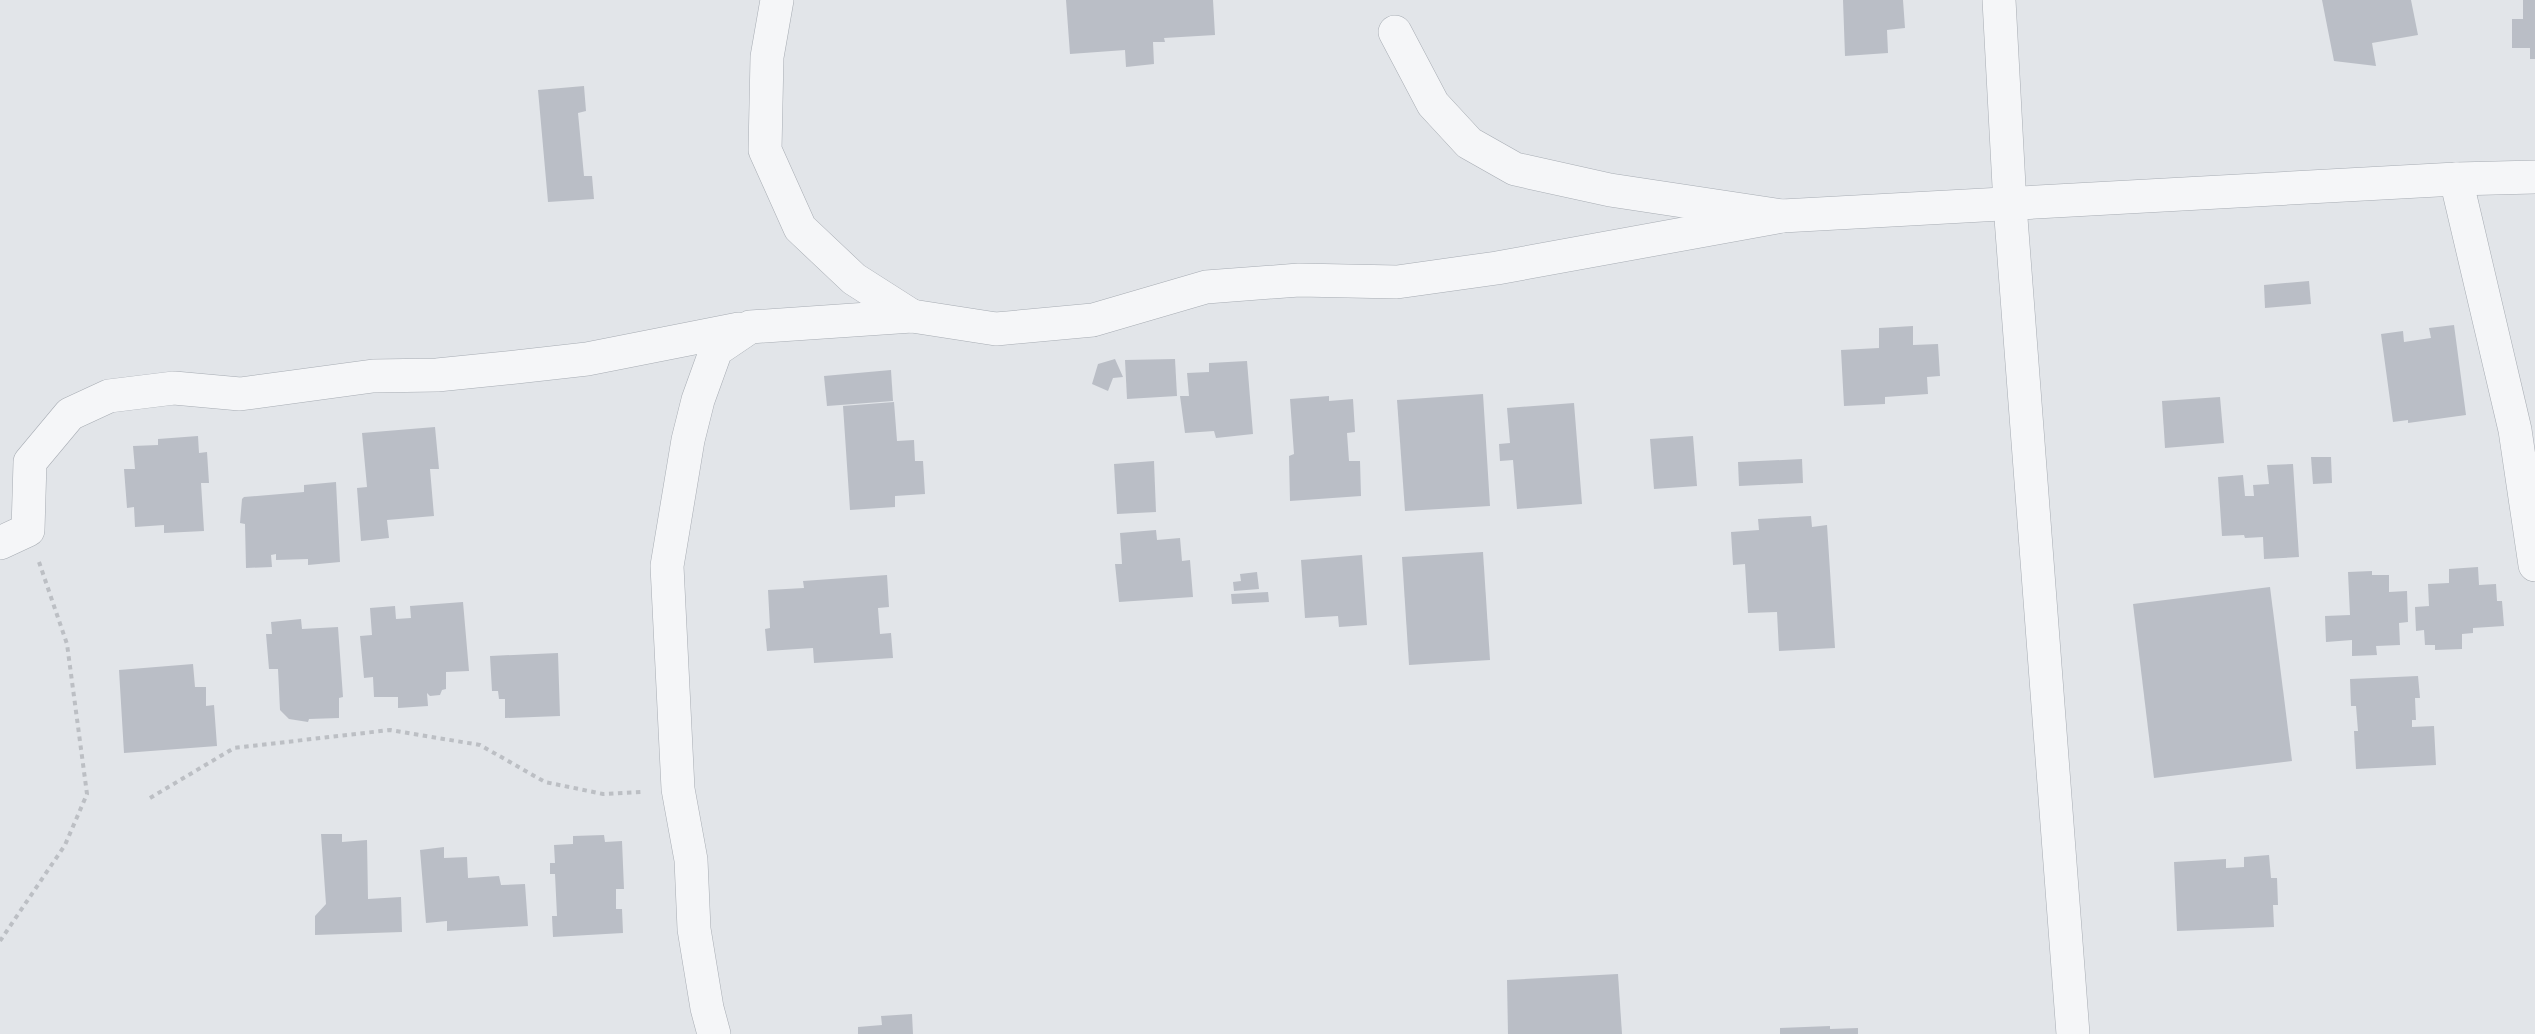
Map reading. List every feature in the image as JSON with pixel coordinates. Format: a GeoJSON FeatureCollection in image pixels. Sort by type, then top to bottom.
{"type":"FeatureCollection","features":[{"type":"Feature","properties":{"kind":"street"},"geometry":{"type":"LineString","coordinates":[[777,0],[767,57],[765,150],[800,228],[854,279],[912,316]]}},
{"type":"Feature","properties":{"kind":"street"},"geometry":{"type":"LineString","coordinates":[[1999,0],[2010,205],[2073,1034]]}},
{"type":"Feature","properties":{"kind":"street"},"geometry":{"type":"LineString","coordinates":[[1395,32],[1433,104],[1469,143],[1515,170],[1610,190],[1782,216]]}},
{"type":"Feature","properties":{"kind":"street"},"geometry":{"type":"LineString","coordinates":[[14,537],[30,462],[70,414],[109,396],[174,388],[240,394],[374,376],[437,375],[516,367],[587,358],[750,327],[912,316],[996,329],[1093,320],[1206,287],[1299,280],[1397,282],[1497,268],[1782,216],[2456,179],[2535,177]]}},
{"type":"Feature","properties":{"kind":"street"},"geometry":{"type":"LineString","coordinates":[[2456,179],[2515,430],[2535,565]]}},
{"type":"Feature","properties":{"kind":"street"},"geometry":{"type":"LineString","coordinates":[[714,1034],[707,1008],[694,929],[691,860],[678,789],[667,566],[688,440],[698,400],[716,350],[750,327]]}},
{"type":"Feature","properties":{"kind":"path"},"geometry":{"type":"LineString","coordinates":[[0,941],[65,845],[87,794],[67,644],[14,537]]}},
{"type":"Feature","properties":{"kind":"path"},"geometry":{"type":"LineString","coordinates":[[150,798],[234,748],[390,730],[480,745],[545,782],[557,785],[603,794],[678,789]]}},
{"type":"Feature","properties":{"kind":"building"},"geometry":{"type":"Polygon","coordinates":[[[1066,0],[1213,0],[1215,35],[1164,38],[1165,42],[1153,42],[1154,64],[1126,67],[1125,50],[1070,54],[1066,0]]]}},
{"type":"Feature","properties":{"kind":"building"},"geometry":{"type":"Polygon","coordinates":[[[1843,0],[1903,0],[1905,28],[1887,30],[1888,53],[1845,56],[1843,0]]]}},
{"type":"Feature","properties":{"kind":"building"},"geometry":{"type":"Polygon","coordinates":[[[2322,0],[2411,0],[2418,35],[2372,43],[2376,66],[2334,61],[2322,0]]]}},
{"type":"Feature","properties":{"kind":"building"},"geometry":{"type":"Polygon","coordinates":[[[2523,0],[2535,0],[2535,59],[2530,59],[2530,48],[2512,48],[2512,19],[2523,19],[2523,0]]]}},
{"type":"Feature","properties":{"kind":"building"},"geometry":{"type":"Polygon","coordinates":[[[584,86],[586,111],[578,113],[584,176],[592,176],[594,199],[548,202],[538,90],[584,86]]]}},
{"type":"Feature","properties":{"kind":"building"},"geometry":{"type":"Polygon","coordinates":[[[2309,281],[2311,304],[2265,308],[2264,285],[2309,281]]]}},
{"type":"Feature","properties":{"kind":"building"},"geometry":{"type":"Polygon","coordinates":[[[2454,325],[2466,415],[2408,423],[2408,420],[2393,422],[2381,334],[2403,331],[2404,342],[2431,338],[2429,328],[2454,325]]]}},
{"type":"Feature","properties":{"kind":"building"},"geometry":{"type":"Polygon","coordinates":[[[1913,326],[1913,345],[1938,344],[1940,376],[1927,377],[1928,394],[1885,397],[1885,404],[1844,406],[1841,350],[1879,348],[1879,328],[1913,326]]]}},
{"type":"Feature","properties":{"kind":"building"},"geometry":{"type":"Polygon","coordinates":[[[1115,359],[1123,377],[1113,378],[1108,391],[1092,384],[1098,364],[1115,359]]]}},
{"type":"Feature","properties":{"kind":"building"},"geometry":{"type":"Polygon","coordinates":[[[1175,359],[1177,396],[1127,399],[1125,360],[1175,359]]]}},
{"type":"Feature","properties":{"kind":"building"},"geometry":{"type":"Polygon","coordinates":[[[1247,361],[1253,434],[1216,438],[1214,431],[1185,433],[1180,396],[1189,396],[1187,373],[1209,372],[1209,363],[1247,361]]]}},
{"type":"Feature","properties":{"kind":"building"},"geometry":{"type":"Polygon","coordinates":[[[891,370],[893,401],[827,406],[824,376],[891,370]]]}},
{"type":"Feature","properties":{"kind":"building"},"geometry":{"type":"Polygon","coordinates":[[[1483,394],[1490,506],[1405,511],[1397,400],[1483,394]]]}},
{"type":"Feature","properties":{"kind":"building"},"geometry":{"type":"Polygon","coordinates":[[[1329,396],[1329,401],[1353,399],[1355,432],[1347,433],[1349,461],[1360,461],[1361,496],[1290,501],[1289,456],[1294,454],[1290,399],[1329,396]]]}},
{"type":"Feature","properties":{"kind":"building"},"geometry":{"type":"Polygon","coordinates":[[[2220,397],[2224,443],[2165,448],[2162,401],[2220,397]]]}},
{"type":"Feature","properties":{"kind":"building"},"geometry":{"type":"Polygon","coordinates":[[[894,402],[897,441],[914,440],[915,461],[923,461],[925,494],[895,496],[895,507],[850,510],[843,406],[894,402]]]}},
{"type":"Feature","properties":{"kind":"building"},"geometry":{"type":"Polygon","coordinates":[[[1574,403],[1582,504],[1517,509],[1513,460],[1500,461],[1499,444],[1510,443],[1507,408],[1574,403]]]}},
{"type":"Feature","properties":{"kind":"building"},"geometry":{"type":"Polygon","coordinates":[[[435,427],[439,469],[430,469],[434,516],[387,520],[389,538],[361,541],[357,488],[367,487],[362,433],[435,427]]]}},
{"type":"Feature","properties":{"kind":"building"},"geometry":{"type":"Polygon","coordinates":[[[198,436],[199,453],[207,452],[209,483],[201,483],[204,531],[164,533],[164,525],[135,527],[134,507],[127,508],[124,469],[135,469],[133,446],[158,445],[158,439],[198,436]]]}},
{"type":"Feature","properties":{"kind":"building"},"geometry":{"type":"Polygon","coordinates":[[[1693,436],[1697,486],[1654,489],[1650,439],[1693,436]]]}},
{"type":"Feature","properties":{"kind":"building"},"geometry":{"type":"Polygon","coordinates":[[[2311,457],[2331,457],[2332,483],[2313,484],[2311,457]]]}},
{"type":"Feature","properties":{"kind":"building"},"geometry":{"type":"Polygon","coordinates":[[[1802,459],[1803,483],[1739,486],[1738,462],[1802,459]]]}},
{"type":"Feature","properties":{"kind":"building"},"geometry":{"type":"Polygon","coordinates":[[[1154,461],[1156,512],[1117,514],[1114,464],[1154,461]]]}},
{"type":"Feature","properties":{"kind":"building"},"geometry":{"type":"Polygon","coordinates":[[[2293,464],[2299,557],[2264,559],[2263,537],[2222,536],[2218,477],[2243,475],[2245,496],[2254,496],[2253,485],[2269,484],[2267,465],[2293,464]]]}},
{"type":"Feature","properties":{"kind":"building"},"geometry":{"type":"Polygon","coordinates":[[[336,482],[340,562],[308,565],[308,559],[276,560],[276,554],[271,555],[272,567],[246,568],[245,524],[240,523],[244,497],[304,492],[304,485],[336,482]]]}},
{"type":"Feature","properties":{"kind":"building"},"geometry":{"type":"Polygon","coordinates":[[[1811,516],[1812,527],[1827,525],[1835,648],[1779,651],[1777,612],[1748,613],[1745,564],[1733,565],[1731,532],[1759,530],[1758,519],[1811,516]]]}},
{"type":"Feature","properties":{"kind":"building"},"geometry":{"type":"Polygon","coordinates":[[[1156,530],[1157,540],[1180,538],[1182,561],[1190,560],[1193,597],[1119,602],[1115,564],[1122,564],[1120,533],[1156,530]]]}},
{"type":"Feature","properties":{"kind":"building"},"geometry":{"type":"Polygon","coordinates":[[[1483,552],[1490,660],[1409,665],[1402,557],[1483,552]]]}},
{"type":"Feature","properties":{"kind":"building"},"geometry":{"type":"Polygon","coordinates":[[[1362,555],[1367,625],[1339,627],[1338,616],[1305,618],[1301,560],[1362,555]]]}},
{"type":"Feature","properties":{"kind":"building"},"geometry":{"type":"Polygon","coordinates":[[[2478,567],[2479,585],[2496,584],[2497,601],[2502,601],[2504,626],[2473,628],[2473,633],[2462,634],[2462,649],[2435,650],[2435,645],[2425,645],[2424,630],[2416,631],[2415,607],[2429,606],[2428,584],[2449,583],[2449,569],[2478,567]]]}},
{"type":"Feature","properties":{"kind":"building"},"geometry":{"type":"Polygon","coordinates":[[[2372,571],[2372,575],[2389,575],[2389,592],[2407,591],[2408,622],[2399,623],[2400,645],[2376,646],[2377,655],[2352,656],[2352,640],[2326,642],[2325,616],[2350,615],[2348,572],[2372,571]]]}},
{"type":"Feature","properties":{"kind":"building"},"geometry":{"type":"Polygon","coordinates":[[[1257,572],[1259,589],[1234,591],[1233,582],[1241,581],[1240,574],[1257,572]]]}},
{"type":"Feature","properties":{"kind":"building"},"geometry":{"type":"Polygon","coordinates":[[[887,575],[889,607],[878,608],[880,634],[891,633],[893,658],[814,663],[813,648],[767,651],[765,629],[770,628],[768,590],[804,588],[803,581],[887,575]]]}},
{"type":"Feature","properties":{"kind":"building"},"geometry":{"type":"Polygon","coordinates":[[[2270,587],[2292,761],[2154,778],[2133,604],[2270,587]]]}},
{"type":"Feature","properties":{"kind":"building"},"geometry":{"type":"Polygon","coordinates":[[[1268,592],[1269,602],[1232,604],[1231,594],[1268,592]]]}},
{"type":"Feature","properties":{"kind":"building"},"geometry":{"type":"Polygon","coordinates":[[[463,602],[469,671],[446,672],[446,689],[442,690],[440,695],[430,696],[427,693],[428,706],[398,708],[398,697],[374,697],[373,677],[364,678],[360,636],[372,635],[370,608],[395,606],[396,619],[411,618],[410,606],[463,602]]]}},
{"type":"Feature","properties":{"kind":"building"},"geometry":{"type":"Polygon","coordinates":[[[301,619],[302,629],[338,627],[343,697],[339,698],[339,718],[309,719],[308,722],[289,719],[280,710],[278,669],[269,669],[266,634],[272,634],[271,622],[301,619]]]}},
{"type":"Feature","properties":{"kind":"building"},"geometry":{"type":"Polygon","coordinates":[[[558,653],[560,716],[505,718],[505,699],[499,699],[498,691],[492,691],[490,656],[558,653]]]}},
{"type":"Feature","properties":{"kind":"building"},"geometry":{"type":"Polygon","coordinates":[[[193,664],[195,687],[206,687],[206,706],[214,705],[217,746],[124,753],[119,670],[193,664]]]}},
{"type":"Feature","properties":{"kind":"building"},"geometry":{"type":"Polygon","coordinates":[[[2418,676],[2420,698],[2415,698],[2416,720],[2412,720],[2412,727],[2434,726],[2436,765],[2356,769],[2354,731],[2358,731],[2356,706],[2351,706],[2350,679],[2418,676]]]}},
{"type":"Feature","properties":{"kind":"building"},"geometry":{"type":"Polygon","coordinates":[[[321,834],[342,834],[342,842],[367,840],[368,899],[401,897],[402,932],[315,935],[315,916],[326,904],[321,834]]]}},
{"type":"Feature","properties":{"kind":"building"},"geometry":{"type":"Polygon","coordinates":[[[604,835],[605,842],[622,841],[624,889],[616,889],[616,909],[622,909],[623,933],[553,937],[552,916],[557,916],[555,874],[550,874],[550,863],[555,863],[554,845],[573,844],[573,836],[604,835]]]}},
{"type":"Feature","properties":{"kind":"building"},"geometry":{"type":"Polygon","coordinates":[[[444,847],[444,858],[467,857],[468,878],[499,876],[501,885],[525,884],[528,926],[447,931],[447,921],[426,923],[420,850],[444,847]]]}},
{"type":"Feature","properties":{"kind":"building"},"geometry":{"type":"Polygon","coordinates":[[[2269,855],[2271,878],[2277,878],[2278,905],[2273,905],[2274,927],[2177,931],[2174,862],[2226,859],[2226,868],[2244,867],[2244,857],[2269,855]]]}},
{"type":"Feature","properties":{"kind":"building"},"geometry":{"type":"Polygon","coordinates":[[[1618,974],[1622,1034],[1508,1034],[1507,980],[1618,974]]]}},
{"type":"Feature","properties":{"kind":"building"},"geometry":{"type":"Polygon","coordinates":[[[912,1014],[913,1034],[858,1034],[858,1027],[882,1025],[881,1016],[912,1014]]]}},
{"type":"Feature","properties":{"kind":"building"},"geometry":{"type":"Polygon","coordinates":[[[1830,1026],[1830,1029],[1858,1028],[1858,1034],[1780,1034],[1780,1028],[1830,1026]]]}}]}
